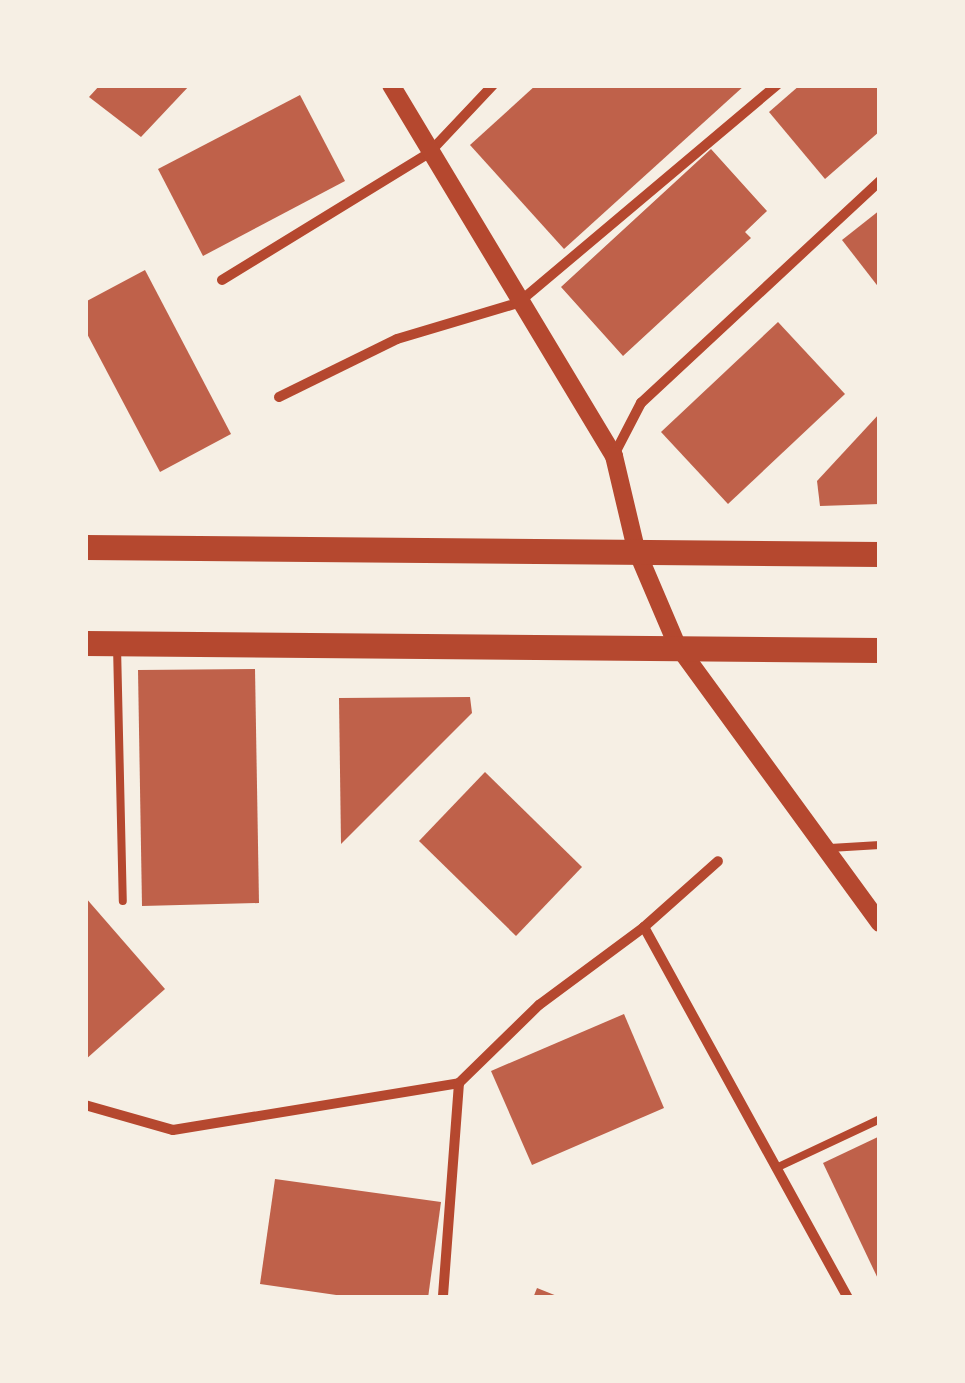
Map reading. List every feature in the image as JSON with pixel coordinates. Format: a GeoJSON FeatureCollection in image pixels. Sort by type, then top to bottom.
{"type":"FeatureCollection","features":[{"type":"Feature","properties":{"kind":"main road"},"geometry":{"type":"LineString","coordinates":[[85,547],[880,554]]}},
{"type":"Feature","properties":{"kind":"main road"},"geometry":{"type":"LineString","coordinates":[[85,643],[677,645],[880,650]]}},
{"type":"Feature","properties":{"kind":"street"},"geometry":{"type":"LineString","coordinates":[[392,85],[428,154],[614,456],[636,549],[677,645],[830,848],[880,923]]}},
{"type":"Feature","properties":{"kind":"street"},"geometry":{"type":"LineString","coordinates":[[222,280],[428,154],[493,85]]}},
{"type":"Feature","properties":{"kind":"street"},"geometry":{"type":"LineString","coordinates":[[278,397],[398,340],[518,304],[776,85]]}},
{"type":"Feature","properties":{"kind":"street"},"geometry":{"type":"LineString","coordinates":[[614,456],[641,403],[880,181]]}},
{"type":"Feature","properties":{"kind":"street"},"geometry":{"type":"LineString","coordinates":[[85,1105],[173,1130],[460,1084],[539,1005],[644,927],[718,862]]}},
{"type":"Feature","properties":{"kind":"street"},"geometry":{"type":"LineString","coordinates":[[644,927],[848,1298]]}},
{"type":"Feature","properties":{"kind":"street"},"geometry":{"type":"LineString","coordinates":[[444,1298],[460,1084]]}},
{"type":"Feature","properties":{"kind":"lane"},"geometry":{"type":"LineString","coordinates":[[117,643],[123,901]]}},
{"type":"Feature","properties":{"kind":"lane"},"geometry":{"type":"LineString","coordinates":[[830,848],[880,845]]}},
{"type":"Feature","properties":{"kind":"lane"},"geometry":{"type":"LineString","coordinates":[[776,1168],[880,1119]]}},
{"type":"Feature","properties":{"kind":"building"},"geometry":{"type":"Polygon","coordinates":[[[100,85],[190,85],[141,137],[89,97],[100,85]]]}},
{"type":"Feature","properties":{"kind":"building"},"geometry":{"type":"Polygon","coordinates":[[[536,85],[745,85],[564,249],[470,145],[536,85]]]}},
{"type":"Feature","properties":{"kind":"building"},"geometry":{"type":"Polygon","coordinates":[[[800,85],[880,85],[880,131],[825,179],[769,112],[800,85]]]}},
{"type":"Feature","properties":{"kind":"building"},"geometry":{"type":"Polygon","coordinates":[[[300,95],[345,181],[203,256],[158,169],[300,95]]]}},
{"type":"Feature","properties":{"kind":"building"},"geometry":{"type":"Polygon","coordinates":[[[711,149],[767,211],[745,232],[751,238],[623,356],[561,287],[711,149]]]}},
{"type":"Feature","properties":{"kind":"building"},"geometry":{"type":"Polygon","coordinates":[[[880,210],[880,289],[842,240],[880,210]]]}},
{"type":"Feature","properties":{"kind":"building"},"geometry":{"type":"Polygon","coordinates":[[[145,270],[231,434],[160,472],[85,330],[85,302],[145,270]]]}},
{"type":"Feature","properties":{"kind":"building"},"geometry":{"type":"Polygon","coordinates":[[[778,322],[845,394],[728,504],[661,432],[778,322]]]}},
{"type":"Feature","properties":{"kind":"building"},"geometry":{"type":"Polygon","coordinates":[[[880,413],[880,504],[820,506],[817,481],[880,413]]]}},
{"type":"Feature","properties":{"kind":"building"},"geometry":{"type":"Polygon","coordinates":[[[255,669],[259,903],[142,906],[138,670],[255,669]]]}},
{"type":"Feature","properties":{"kind":"building"},"geometry":{"type":"Polygon","coordinates":[[[470,697],[472,713],[341,844],[339,698],[470,697]]]}},
{"type":"Feature","properties":{"kind":"building"},"geometry":{"type":"Polygon","coordinates":[[[485,772],[582,867],[516,936],[419,841],[485,772]]]}},
{"type":"Feature","properties":{"kind":"building"},"geometry":{"type":"Polygon","coordinates":[[[85,897],[165,989],[85,1060],[85,897]]]}},
{"type":"Feature","properties":{"kind":"building"},"geometry":{"type":"Polygon","coordinates":[[[624,1014],[664,1108],[532,1165],[491,1071],[624,1014]]]}},
{"type":"Feature","properties":{"kind":"building"},"geometry":{"type":"Polygon","coordinates":[[[880,1136],[880,1283],[823,1163],[880,1136]]]}},
{"type":"Feature","properties":{"kind":"building"},"geometry":{"type":"Polygon","coordinates":[[[275,1179],[441,1202],[428,1298],[357,1298],[260,1284],[275,1179]]]}},
{"type":"Feature","properties":{"kind":"building"},"geometry":{"type":"Polygon","coordinates":[[[537,1288],[562,1298],[533,1298],[537,1288]]]}}]}
